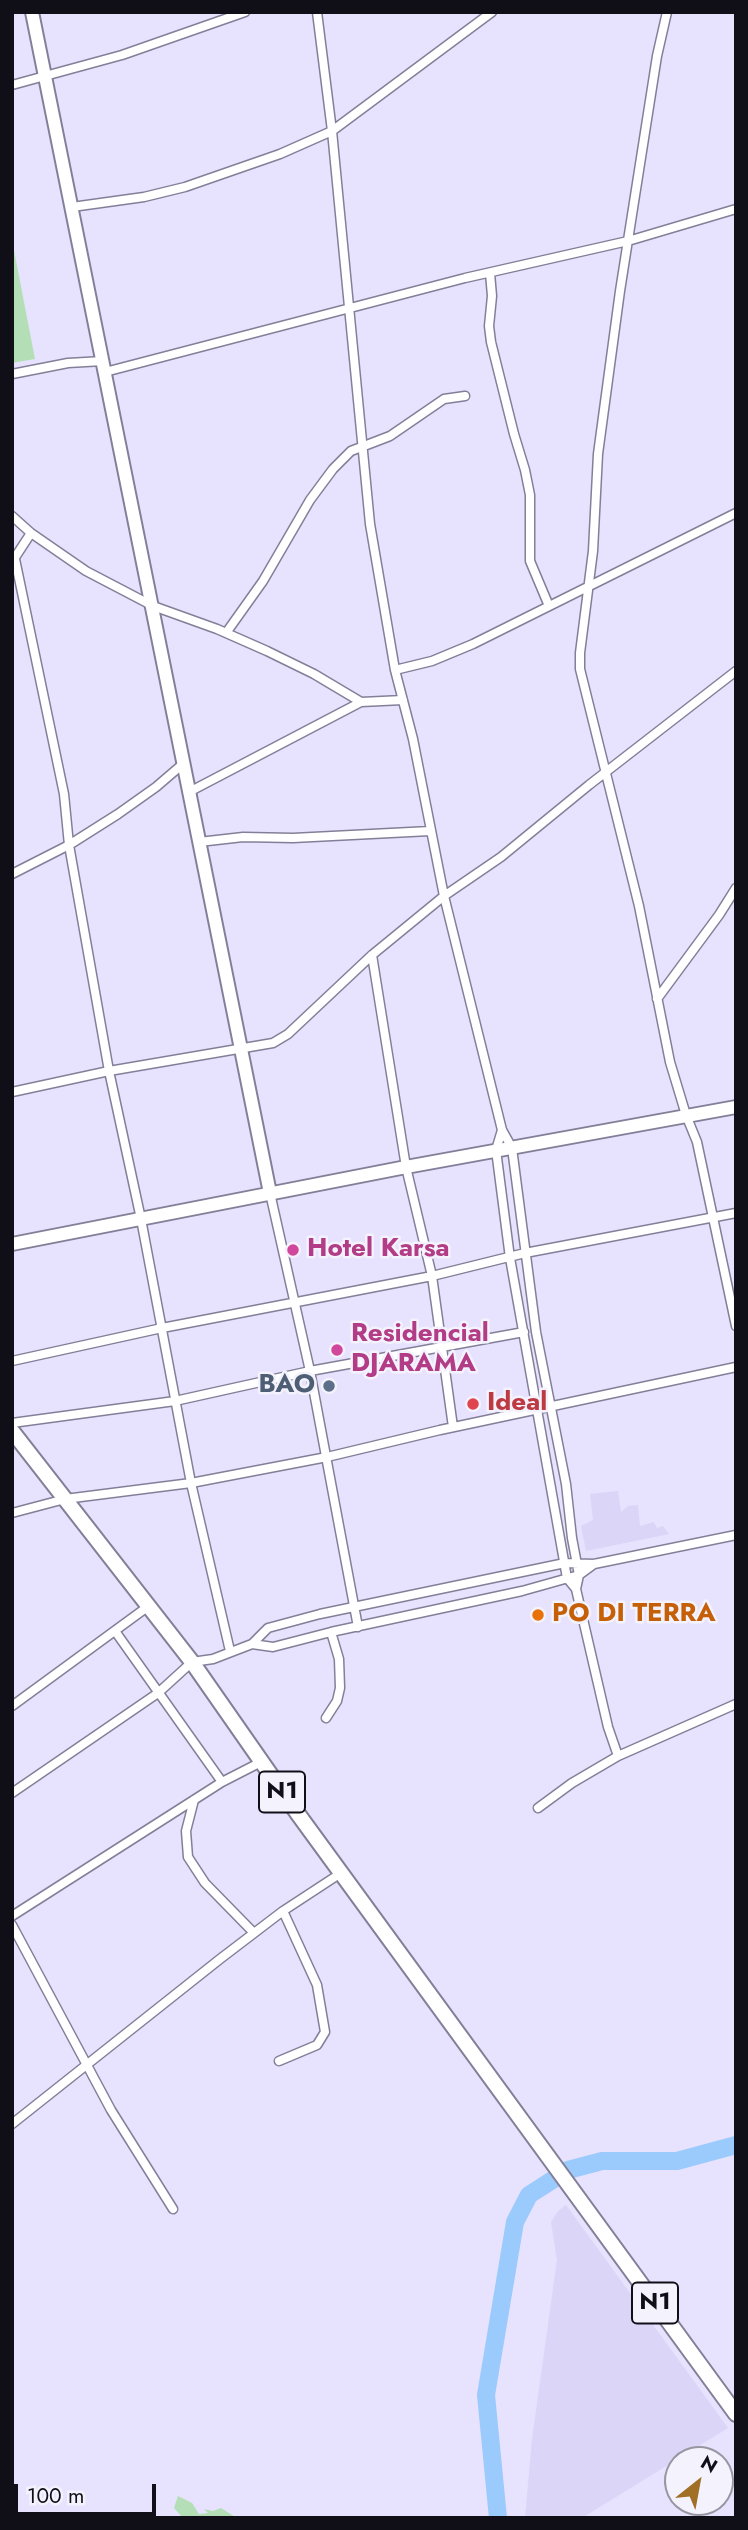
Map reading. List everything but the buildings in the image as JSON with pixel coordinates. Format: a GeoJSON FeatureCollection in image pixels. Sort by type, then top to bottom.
{"type":"FeatureCollection","features":[{"type":"Feature","properties":{"kind":"main road"},"geometry":{"type":"LineString","coordinates":[[32,12],[270,1193]]}},
{"type":"Feature","properties":{"kind":"main road"},"geometry":{"type":"LineString","coordinates":[[12,1244],[406,1167],[736,1107]]}},
{"type":"Feature","properties":{"kind":"main road","name":"N1"},"geometry":{"type":"LineString","coordinates":[[12,1431],[192,1662],[341,1873],[736,2414]]}},
{"type":"Feature","properties":{"kind":"street"},"geometry":{"type":"LineString","coordinates":[[12,85],[121,55],[245,12]]}},
{"type":"Feature","properties":{"kind":"street"},"geometry":{"type":"LineString","coordinates":[[317,12],[332,131],[370,524],[395,670],[426,800],[444,896],[502,1130],[512,1149],[537,1332],[566,1484],[579,1575],[576,1589],[608,1727],[618,1756]]}},
{"type":"Feature","properties":{"kind":"street"},"geometry":{"type":"LineString","coordinates":[[473,12],[479,22]]}},
{"type":"Feature","properties":{"kind":"street"},"geometry":{"type":"LineString","coordinates":[[72,206],[144,197],[185,187],[280,154],[332,131],[492,12]]}},
{"type":"Feature","properties":{"kind":"street"},"geometry":{"type":"LineString","coordinates":[[667,12],[657,57],[628,241],[598,454],[593,551],[580,668],[639,906],[670,1062],[697,1142],[736,1326]]}},
{"type":"Feature","properties":{"kind":"street"},"geometry":{"type":"LineString","coordinates":[[12,374],[68,363],[104,366],[348,310],[628,241],[736,209]]}},
{"type":"Feature","properties":{"kind":"street"},"geometry":{"type":"LineString","coordinates":[[490,273],[491,342],[530,495],[530,561],[550,606]]}},
{"type":"Feature","properties":{"kind":"street"},"geometry":{"type":"LineString","coordinates":[[226,633],[263,581],[310,500],[333,469],[351,451],[390,436],[443,398],[465,396]]}},
{"type":"Feature","properties":{"kind":"street"},"geometry":{"type":"LineString","coordinates":[[395,670],[455,652],[736,513]]}},
{"type":"Feature","properties":{"kind":"street"},"geometry":{"type":"LineString","coordinates":[[12,516],[86,571],[153,606],[226,633],[314,674],[361,702]]}},
{"type":"Feature","properties":{"kind":"street"},"geometry":{"type":"LineString","coordinates":[[32,533],[14,561],[64,794],[69,845],[109,1071],[141,1219],[191,1483],[230,1651]]}},
{"type":"Feature","properties":{"kind":"street"},"geometry":{"type":"LineString","coordinates":[[12,1092],[109,1071],[273,1042],[288,1034],[372,955],[444,896],[500,857],[736,671]]}},
{"type":"Feature","properties":{"kind":"street"},"geometry":{"type":"LineString","coordinates":[[189,792],[361,702],[403,700]]}},
{"type":"Feature","properties":{"kind":"street"},"geometry":{"type":"LineString","coordinates":[[12,874],[69,845],[156,788],[184,763]]}},
{"type":"Feature","properties":{"kind":"street"},"geometry":{"type":"LineString","coordinates":[[199,842],[243,837],[430,831]]}},
{"type":"Feature","properties":{"kind":"street"},"geometry":{"type":"LineString","coordinates":[[656,999],[736,888]]}},
{"type":"Feature","properties":{"kind":"street"},"geometry":{"type":"LineString","coordinates":[[372,955],[406,1167],[432,1276],[453,1427]]}},
{"type":"Feature","properties":{"kind":"street"},"geometry":{"type":"LineString","coordinates":[[502,1130],[496,1150],[510,1258],[567,1578],[576,1589]]}},
{"type":"Feature","properties":{"kind":"street"},"geometry":{"type":"LineString","coordinates":[[270,1193],[310,1371],[358,1627]]}},
{"type":"Feature","properties":{"kind":"street"},"geometry":{"type":"LineString","coordinates":[[12,1361],[162,1328],[432,1276],[526,1253],[736,1213]]}},
{"type":"Feature","properties":{"kind":"street"},"geometry":{"type":"LineString","coordinates":[[12,1423],[176,1401],[310,1371],[524,1332]]}},
{"type":"Feature","properties":{"kind":"street"},"geometry":{"type":"LineString","coordinates":[[12,1513],[65,1499],[191,1483],[327,1457],[453,1427],[736,1367]]}},
{"type":"Feature","properties":{"kind":"street"},"geometry":{"type":"LineString","coordinates":[[252,1644],[268,1628],[355,1608],[565,1563],[594,1564],[736,1535]]}},
{"type":"Feature","properties":{"kind":"street"},"geometry":{"type":"LineString","coordinates":[[12,1793],[158,1693],[192,1662],[213,1659],[252,1644],[272,1647],[522,1591],[579,1575],[594,1564]]}},
{"type":"Feature","properties":{"kind":"street"},"geometry":{"type":"LineString","coordinates":[[12,1706],[150,1605]]}},
{"type":"Feature","properties":{"kind":"street"},"geometry":{"type":"LineString","coordinates":[[115,1631],[222,1782]]}},
{"type":"Feature","properties":{"kind":"street"},"geometry":{"type":"LineString","coordinates":[[326,1718],[337,1701],[340,1688],[338,1659],[331,1632]]}},
{"type":"Feature","properties":{"kind":"street"},"geometry":{"type":"LineString","coordinates":[[538,1808],[572,1783],[618,1756],[736,1704]]}},
{"type":"Feature","properties":{"kind":"street"},"geometry":{"type":"LineString","coordinates":[[12,1916],[222,1782],[261,1762]]}},
{"type":"Feature","properties":{"kind":"street"},"geometry":{"type":"LineString","coordinates":[[194,1800],[186,1831],[188,1857],[205,1883],[254,1933]]}},
{"type":"Feature","properties":{"kind":"street"},"geometry":{"type":"LineString","coordinates":[[12,2124],[283,1910],[341,1873]]}},
{"type":"Feature","properties":{"kind":"street"},"geometry":{"type":"LineString","coordinates":[[279,2061],[317,2045],[325,2032],[317,1985],[283,1910]]}},
{"type":"Feature","properties":{"kind":"street"},"geometry":{"type":"LineString","coordinates":[[12,1925],[135,2151],[173,2208]]}},
{"type":"Feature","properties":{"kind":"shaded area"},"geometry":{"type":"Polygon","coordinates":[[[618,1491],[621,1512],[628,1506],[638,1505],[640,1526],[654,1522],[657,1528],[663,1526],[669,1534],[586,1551],[581,1526],[593,1520],[590,1494],[618,1491]]]}},
{"type":"Feature","properties":{"kind":"shaded area"},"geometry":{"type":"Polygon","coordinates":[[[566,2205],[728,2428],[699,2446],[664,2446],[664,2467],[582,2518],[525,2518],[532,2439],[557,2260],[551,2222],[566,2205]]]}},
{"type":"Feature","properties":{"kind":"green space"},"geometry":{"type":"Polygon","coordinates":[[[12,240],[35,359],[12,363],[12,240]]]}},
{"type":"Feature","properties":{"kind":"green space"},"geometry":{"type":"Polygon","coordinates":[[[178,2496],[192,2503],[199,2514],[208,2513],[204,2509],[213,2511],[221,2508],[237,2518],[183,2518],[174,2508],[178,2496]]]}},
{"type":"Feature","properties":{"kind":"waterway"},"geometry":{"type":"LineString","coordinates":[[498,2518],[486,2395],[515,2222],[529,2195],[568,2170],[602,2161],[677,2161],[736,2145]]}},
{"type":"Feature","properties":{"kind":"place","name":"Hotel Karsa"},"geometry":{"type":"Point","coordinates":[293,1250]}},
{"type":"Feature","properties":{"kind":"place","name":"Residencial DJARAMA"},"geometry":{"type":"Point","coordinates":[337,1350]}},
{"type":"Feature","properties":{"kind":"place","name":"BAO"},"geometry":{"type":"Point","coordinates":[329,1386]}},
{"type":"Feature","properties":{"kind":"place","name":"Ideal"},"geometry":{"type":"Point","coordinates":[473,1404]}},
{"type":"Feature","properties":{"kind":"place","name":"PO DI TERRA"},"geometry":{"type":"Point","coordinates":[538,1615]}}]}
